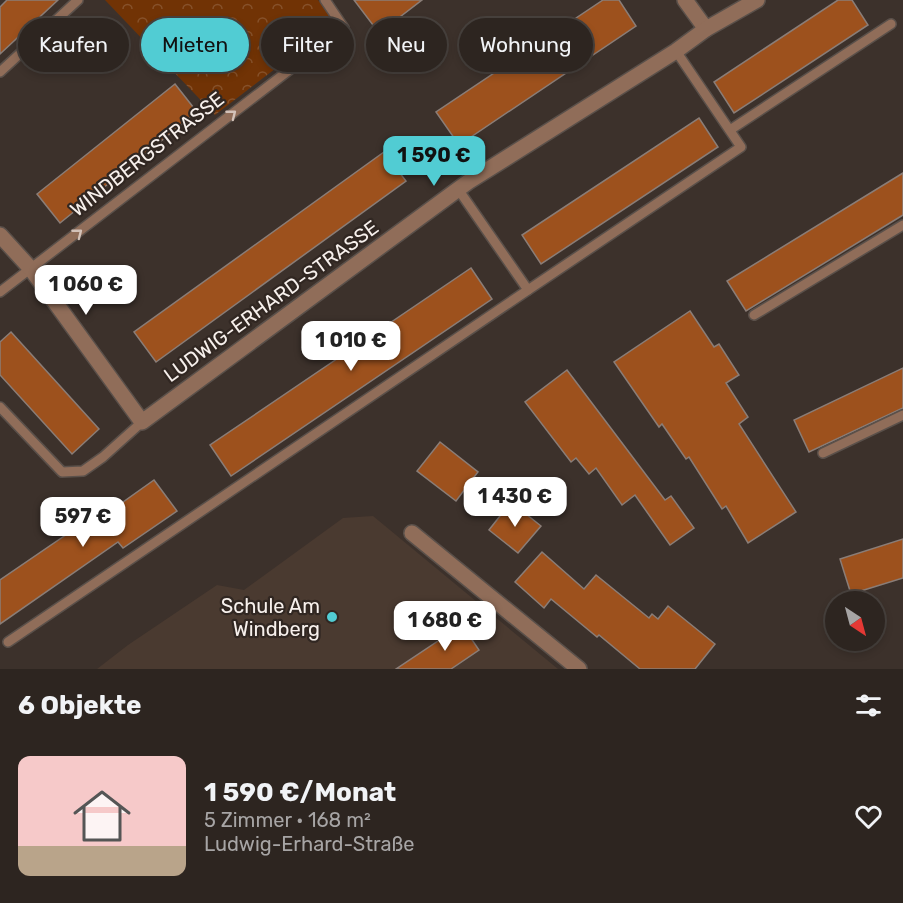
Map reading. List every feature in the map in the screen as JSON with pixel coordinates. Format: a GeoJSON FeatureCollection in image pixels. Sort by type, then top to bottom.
{"type":"FeatureCollection","features":[{"type":"Feature","properties":{"kind":"street"},"geometry":{"type":"LineString","coordinates":[[686,0],[706,29]]}},
{"type":"Feature","properties":{"kind":"street","name":"LUDWIG-ERHARD-STRASSE"},"geometry":{"type":"LineString","coordinates":[[142,422],[458,189],[676,51],[706,29],[757,0]]}},
{"type":"Feature","properties":{"kind":"street"},"geometry":{"type":"LineString","coordinates":[[0,235],[31,269],[142,422]]}},
{"type":"Feature","properties":{"kind":"street"},"geometry":{"type":"LineString","coordinates":[[412,533],[579,669]]}},
{"type":"Feature","properties":{"kind":"lane"},"geometry":{"type":"LineString","coordinates":[[0,72],[78,0]]}},
{"type":"Feature","properties":{"kind":"lane","name":"WINDBERGSTRASSE"},"geometry":{"type":"LineString","coordinates":[[0,292],[344,28],[325,0]]}},
{"type":"Feature","properties":{"kind":"lane"},"geometry":{"type":"LineString","coordinates":[[730,130],[891,24]]}},
{"type":"Feature","properties":{"kind":"lane"},"geometry":{"type":"LineString","coordinates":[[8,642],[741,147],[676,51]]}},
{"type":"Feature","properties":{"kind":"lane"},"geometry":{"type":"LineString","coordinates":[[458,189],[528,290]]}},
{"type":"Feature","properties":{"kind":"lane"},"geometry":{"type":"LineString","coordinates":[[754,315],[903,225]]}},
{"type":"Feature","properties":{"kind":"lane"},"geometry":{"type":"LineString","coordinates":[[0,407],[62,472],[83,471],[103,457],[142,422]]}},
{"type":"Feature","properties":{"kind":"lane"},"geometry":{"type":"LineString","coordinates":[[823,453],[903,415]]}},
{"type":"Feature","properties":{"kind":"shaded area","name":"Schule Am Windberg"},"geometry":{"type":"Polygon","coordinates":[[[373,516],[558,669],[97,669],[128,645],[217,585],[244,590],[343,518],[373,516]]]}},
{"type":"Feature","properties":{"kind":"green space"},"geometry":{"type":"Polygon","coordinates":[[[105,0],[318,0],[331,18],[261,18],[261,72],[271,72],[215,115],[174,72],[249,72],[249,18],[141,18],[141,38],[129,25],[129,18],[122,18],[105,0]]]}},
{"type":"Feature","properties":{"kind":"building"},"geometry":{"type":"Polygon","coordinates":[[[7,0],[58,0],[39,18],[18,18],[18,37],[0,54],[0,7],[7,0]]]}},
{"type":"Feature","properties":{"kind":"building"},"geometry":{"type":"Polygon","coordinates":[[[354,0],[422,0],[399,18],[368,18],[354,0]]]}},
{"type":"Feature","properties":{"kind":"building"},"geometry":{"type":"Polygon","coordinates":[[[603,0],[619,0],[636,26],[593,55],[593,18],[576,18],[603,0]]]}},
{"type":"Feature","properties":{"kind":"building"},"geometry":{"type":"Polygon","coordinates":[[[838,0],[852,0],[868,25],[734,113],[714,82],[838,0]]]}},
{"type":"Feature","properties":{"kind":"building"},"geometry":{"type":"Polygon","coordinates":[[[496,72],[568,72],[459,145],[436,112],[496,72]]]}},
{"type":"Feature","properties":{"kind":"building"},"geometry":{"type":"Polygon","coordinates":[[[175,84],[197,112],[60,223],[37,194],[175,84]]]}},
{"type":"Feature","properties":{"kind":"building"},"geometry":{"type":"Polygon","coordinates":[[[699,118],[718,147],[541,264],[522,235],[699,118]]]}},
{"type":"Feature","properties":{"kind":"building"},"geometry":{"type":"Polygon","coordinates":[[[384,152],[406,181],[156,362],[134,332],[384,152]]]}},
{"type":"Feature","properties":{"kind":"building"},"geometry":{"type":"Polygon","coordinates":[[[903,173],[903,215],[746,311],[727,281],[903,173]]]}},
{"type":"Feature","properties":{"kind":"building"},"geometry":{"type":"Polygon","coordinates":[[[471,268],[492,299],[231,476],[210,445],[471,268]]]}},
{"type":"Feature","properties":{"kind":"building"},"geometry":{"type":"Polygon","coordinates":[[[690,311],[714,347],[719,344],[739,375],[726,383],[748,417],[739,424],[796,512],[748,543],[726,506],[722,509],[689,457],[686,459],[662,424],[659,427],[614,362],[690,311]]]}},
{"type":"Feature","properties":{"kind":"building"},"geometry":{"type":"Polygon","coordinates":[[[11,332],[99,429],[72,454],[0,375],[0,342],[11,332]]]}},
{"type":"Feature","properties":{"kind":"building"},"geometry":{"type":"Polygon","coordinates":[[[903,368],[903,408],[809,452],[794,420],[903,368]]]}},
{"type":"Feature","properties":{"kind":"building"},"geometry":{"type":"Polygon","coordinates":[[[567,370],[665,500],[671,496],[694,528],[670,545],[635,495],[622,505],[596,468],[589,474],[576,458],[571,462],[525,402],[567,370]]]}},
{"type":"Feature","properties":{"kind":"building"},"geometry":{"type":"Polygon","coordinates":[[[440,442],[478,472],[456,501],[417,471],[440,442]]]}},
{"type":"Feature","properties":{"kind":"building"},"geometry":{"type":"Polygon","coordinates":[[[154,480],[177,511],[123,548],[118,542],[0,624],[0,580],[98,513],[102,517],[154,480]]]}},
{"type":"Feature","properties":{"kind":"building"},"geometry":{"type":"Polygon","coordinates":[[[511,502],[541,526],[518,553],[489,530],[511,502]]]}},
{"type":"Feature","properties":{"kind":"building"},"geometry":{"type":"Polygon","coordinates":[[[903,539],[903,578],[861,591],[850,591],[840,559],[903,539]]]}},
{"type":"Feature","properties":{"kind":"building"},"geometry":{"type":"Polygon","coordinates":[[[542,552],[584,589],[596,575],[649,618],[652,614],[658,619],[668,606],[715,644],[695,669],[640,669],[551,599],[544,608],[515,582],[542,552]]]}},
{"type":"Feature","properties":{"kind":"building"},"geometry":{"type":"Polygon","coordinates":[[[462,625],[479,650],[451,669],[396,669],[462,625]]]}},
{"type":"Feature","properties":{"kind":"place","name":"Schule Am Windberg"},"geometry":{"type":"Point","coordinates":[332,617]}}]}
